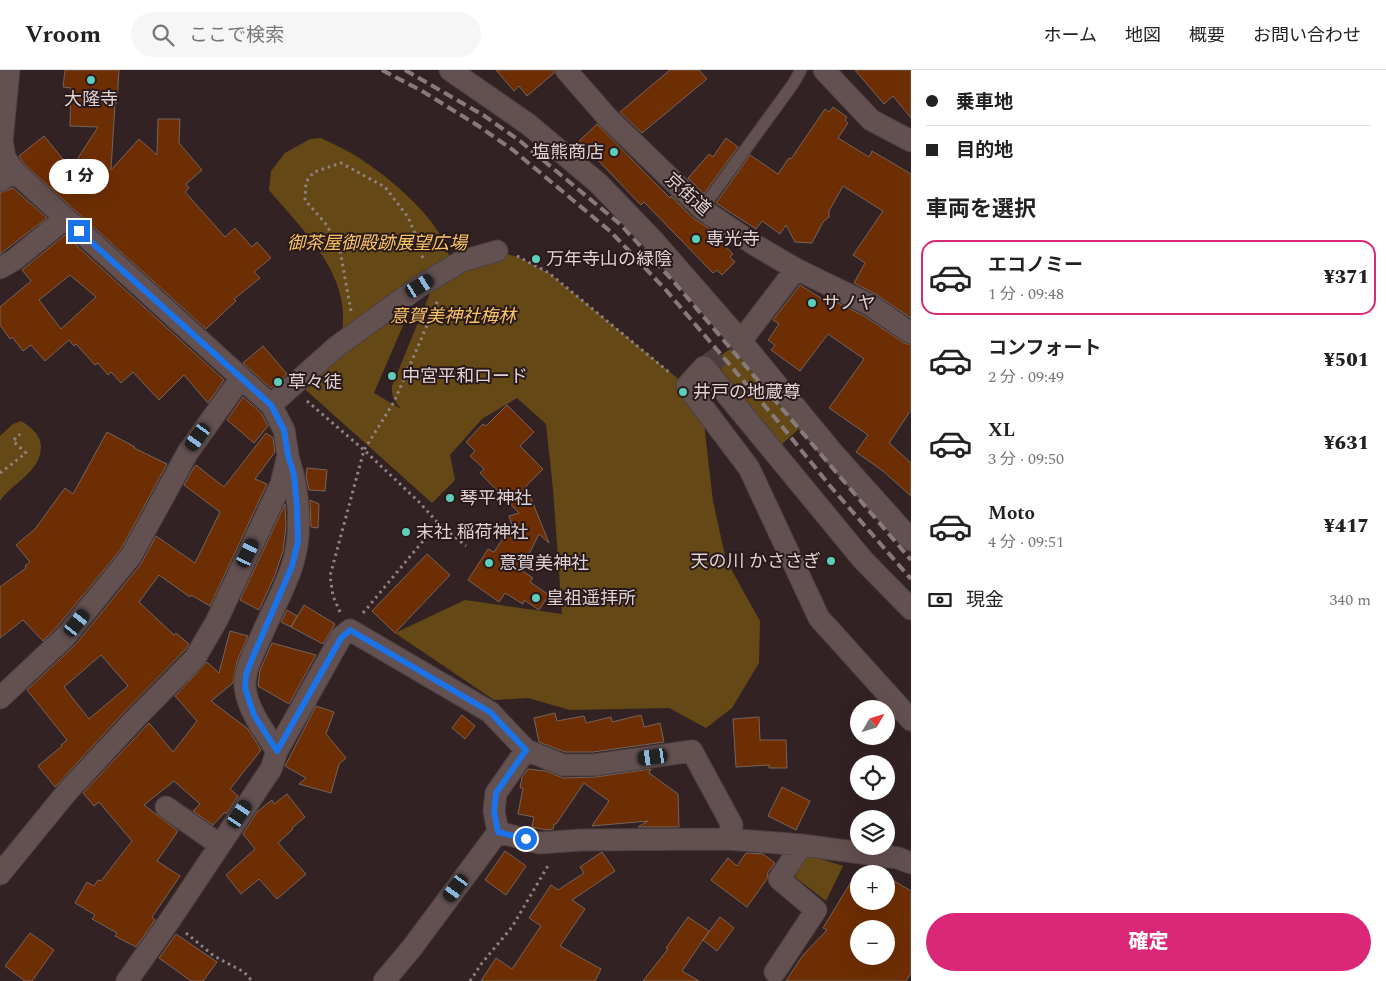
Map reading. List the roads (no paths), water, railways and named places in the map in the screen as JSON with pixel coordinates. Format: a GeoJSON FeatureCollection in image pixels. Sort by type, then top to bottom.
{"type":"FeatureCollection","features":[{"type":"Feature","properties":{"kind":"street"},"geometry":{"type":"LineString","coordinates":[[9,70],[2,141],[8,177],[66,218],[271,405],[284,430],[288,455],[294,475],[298,541],[292,566],[246,675],[245,688],[254,715],[277,751]]}},
{"type":"Feature","properties":{"kind":"street"},"geometry":{"type":"LineString","coordinates":[[452,70],[528,124],[598,183],[653,240],[741,341],[834,454],[911,540]]}},
{"type":"Feature","properties":{"kind":"street","name":"京街道"},"geometry":{"type":"LineString","coordinates":[[566,70],[607,117],[702,209],[755,245],[796,269],[870,306],[911,332]]}},
{"type":"Feature","properties":{"kind":"street"},"geometry":{"type":"LineString","coordinates":[[824,70],[871,120],[911,141]]}},
{"type":"Feature","properties":{"kind":"street"},"geometry":{"type":"LineString","coordinates":[[0,268],[14,260],[66,218]]}},
{"type":"Feature","properties":{"kind":"street"},"geometry":{"type":"LineString","coordinates":[[271,405],[336,347],[420,286],[462,261],[497,251]]}},
{"type":"Feature","properties":{"kind":"street"},"geometry":{"type":"LineString","coordinates":[[741,341],[796,269]]}},
{"type":"Feature","properties":{"kind":"street"},"geometry":{"type":"LineString","coordinates":[[911,609],[863,560],[704,367],[686,386],[749,468],[819,618],[911,720]]}},
{"type":"Feature","properties":{"kind":"street"},"geometry":{"type":"LineString","coordinates":[[0,698],[66,636],[131,556],[188,452],[241,378]]}},
{"type":"Feature","properties":{"kind":"street"},"geometry":{"type":"LineString","coordinates":[[0,874],[68,792],[134,720],[195,658],[216,622],[281,484],[288,455]]}},
{"type":"Feature","properties":{"kind":"street"},"geometry":{"type":"LineString","coordinates":[[127,981],[271,769],[277,751],[341,638],[350,630],[490,712],[526,750],[563,765],[594,765],[692,751],[732,825],[728,839]]}},
{"type":"Feature","properties":{"kind":"street"},"geometry":{"type":"LineString","coordinates":[[498,832],[494,811],[496,793],[526,750]]}},
{"type":"Feature","properties":{"kind":"street"},"geometry":{"type":"LineString","coordinates":[[166,807],[220,845]]}},
{"type":"Feature","properties":{"kind":"street"},"geometry":{"type":"LineString","coordinates":[[498,832],[539,843],[581,840],[728,839],[802,845],[898,858],[911,863]]}},
{"type":"Feature","properties":{"kind":"street"},"geometry":{"type":"LineString","coordinates":[[384,981],[411,949],[498,832]]}},
{"type":"Feature","properties":{"kind":"street"},"geometry":{"type":"LineString","coordinates":[[775,972],[816,910],[779,879],[802,845]]}},
{"type":"Feature","properties":{"kind":"lane"},"geometry":{"type":"LineString","coordinates":[[702,209],[793,84],[801,70]]}},
{"type":"Feature","properties":{"kind":"tunnel"},"geometry":{"type":"LineString","coordinates":[[704,367],[741,341]]}},
{"type":"Feature","properties":{"kind":"railway"},"geometry":{"type":"LineString","coordinates":[[382,70],[422,91],[513,150],[611,232],[665,289],[911,579]]}},
{"type":"Feature","properties":{"kind":"railway"},"geometry":{"type":"LineString","coordinates":[[405,70],[483,115],[520,141],[620,224],[674,282],[911,560]]}},
{"type":"Feature","properties":{"kind":"place","name":"大隆寺"},"geometry":{"type":"Point","coordinates":[91,80]}},
{"type":"Feature","properties":{"kind":"place","name":"塩熊商店"},"geometry":{"type":"Point","coordinates":[614,152]}},
{"type":"Feature","properties":{"kind":"place","name":"専光寺"},"geometry":{"type":"Point","coordinates":[696,239]}},
{"type":"Feature","properties":{"kind":"place","name":"万年寺山の緑陰"},"geometry":{"type":"Point","coordinates":[536,259]}},
{"type":"Feature","properties":{"kind":"place","name":"サノヤ"},"geometry":{"type":"Point","coordinates":[812,303]}},
{"type":"Feature","properties":{"kind":"place","name":"中宮平和ロード"},"geometry":{"type":"Point","coordinates":[392,376]}},
{"type":"Feature","properties":{"kind":"place","name":"草々徒"},"geometry":{"type":"Point","coordinates":[278,382]}},
{"type":"Feature","properties":{"kind":"place","name":"井戸の地蔵尊"},"geometry":{"type":"Point","coordinates":[683,392]}},
{"type":"Feature","properties":{"kind":"place","name":"琴平神社"},"geometry":{"type":"Point","coordinates":[450,498]}},
{"type":"Feature","properties":{"kind":"place","name":"末社 稲荷神社"},"geometry":{"type":"Point","coordinates":[406,532]}},
{"type":"Feature","properties":{"kind":"place","name":"天の川 かささぎ"},"geometry":{"type":"Point","coordinates":[831,561]}},
{"type":"Feature","properties":{"kind":"place","name":"意賀美神社"},"geometry":{"type":"Point","coordinates":[489,563]}},
{"type":"Feature","properties":{"kind":"place","name":"皇祖遥拝所"},"geometry":{"type":"Point","coordinates":[536,598]}},
{"type":"Feature","properties":{"kind":"park label","name":"御茶屋御殿跡展望広場"},"geometry":{"type":"Point","coordinates":[377,243]}},
{"type":"Feature","properties":{"kind":"park label","name":"意賀美神社梅林"},"geometry":{"type":"Point","coordinates":[453,316]}}]}
